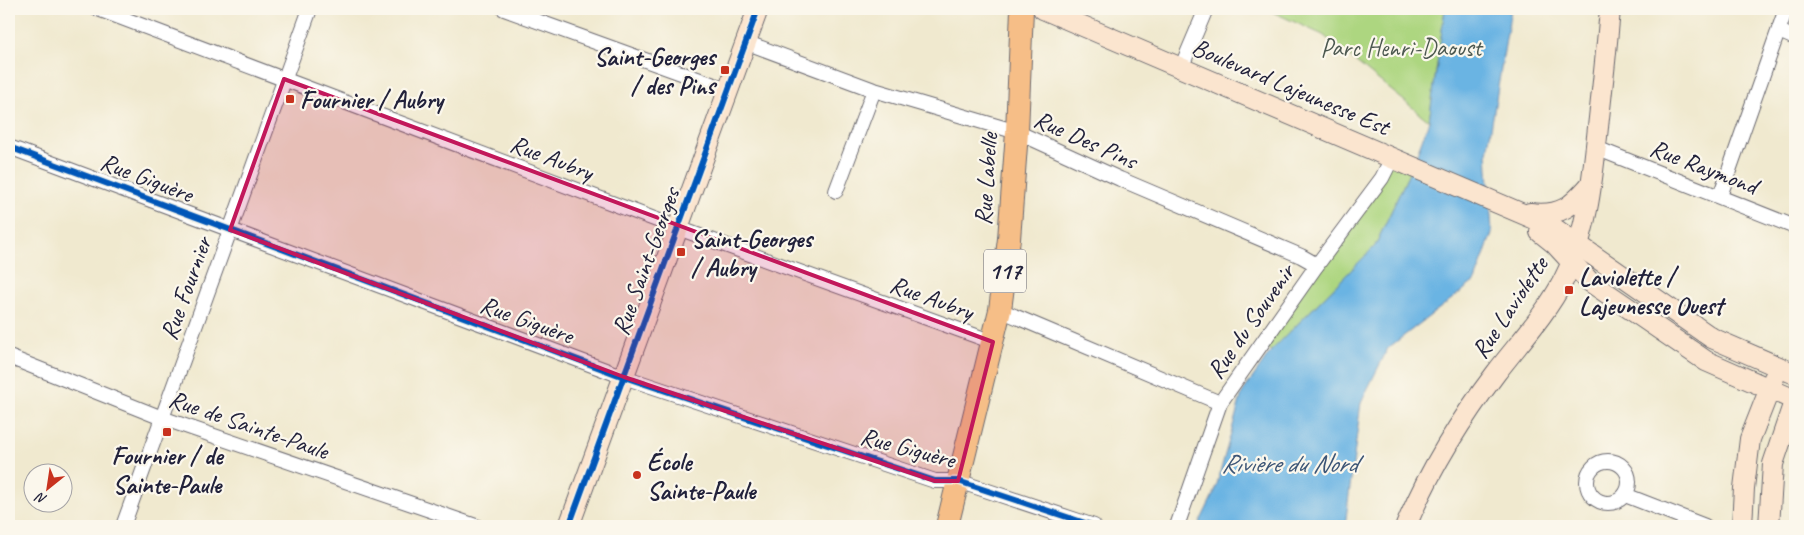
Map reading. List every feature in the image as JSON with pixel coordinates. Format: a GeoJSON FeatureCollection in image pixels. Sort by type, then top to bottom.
{"type":"FeatureCollection","features":[{"type":"Feature","properties":{"kind":"main road","name":"Rue Labelle"},"geometry":{"type":"LineString","coordinates":[[946,526],[1000,310],[1009,239],[1017,132],[1022,9]]}},
{"type":"Feature","properties":{"kind":"street","name":"Rue Aubry"},"geometry":{"type":"LineString","coordinates":[[98,9],[678,228],[993,342]]}},
{"type":"Feature","properties":{"kind":"street","name":"Rue Fournier"},"geometry":{"type":"LineString","coordinates":[[122,526],[310,9]]}},
{"type":"Feature","properties":{"kind":"street"},"geometry":{"type":"LineString","coordinates":[[504,9],[529,13],[728,90]]}},
{"type":"Feature","properties":{"kind":"street","name":"Rue Saint-Georges"},"geometry":{"type":"LineString","coordinates":[[569,526],[758,9]]}},
{"type":"Feature","properties":{"kind":"street","name":"Boulevard Lajeunesse Est"},"geometry":{"type":"LineString","coordinates":[[1043,9],[1551,226],[1712,338],[1787,371]]}},
{"type":"Feature","properties":{"kind":"street"},"geometry":{"type":"LineString","coordinates":[[1180,68],[1206,9]]}},
{"type":"Feature","properties":{"kind":"street","name":"Rue Laviolette"},"geometry":{"type":"LineString","coordinates":[[1406,526],[1443,454],[1495,375],[1542,313],[1563,281],[1571,264],[1578,245],[1591,184],[1610,9]]}},
{"type":"Feature","properties":{"kind":"street"},"geometry":{"type":"LineString","coordinates":[[1720,196],[1786,9]]}},
{"type":"Feature","properties":{"kind":"street"},"geometry":{"type":"LineString","coordinates":[[1778,31],[1795,38]]}},
{"type":"Feature","properties":{"kind":"street","name":"Rue Des Pins"},"geometry":{"type":"LineString","coordinates":[[745,42],[874,90],[1017,132],[1302,256],[1317,265]]}},
{"type":"Feature","properties":{"kind":"street"},"geometry":{"type":"LineString","coordinates":[[836,191],[874,90]]}},
{"type":"Feature","properties":{"kind":"street","name":"Rue Giguère"},"geometry":{"type":"LineString","coordinates":[[9,147],[624,377],[935,481],[958,481],[1094,526]]}},
{"type":"Feature","properties":{"kind":"street","name":"Rue Raymond"},"geometry":{"type":"LineString","coordinates":[[1596,148],[1795,227]]}},
{"type":"Feature","properties":{"kind":"street","name":"Rue du Souvenir"},"geometry":{"type":"LineString","coordinates":[[1177,526],[1220,403],[1317,265],[1382,178],[1392,158]]}},
{"type":"Feature","properties":{"kind":"street"},"geometry":{"type":"LineString","coordinates":[[1512,209],[1545,214],[1561,211],[1578,199],[1591,184]]}},
{"type":"Feature","properties":{"kind":"street","name":"Boulevard Lajeunesse Est"},"geometry":{"type":"LineString","coordinates":[[1512,209],[1555,244],[1571,264],[1589,281],[1706,361],[1795,400]]}},
{"type":"Feature","properties":{"kind":"street","name":"Rue Aubry"},"geometry":{"type":"LineString","coordinates":[[1000,310],[1220,403]]}},
{"type":"Feature","properties":{"kind":"street","name":"Rue de Sainte-Paule"},"geometry":{"type":"LineString","coordinates":[[9,357],[162,418],[476,526]]}},
{"type":"Feature","properties":{"kind":"street"},"geometry":{"type":"LineString","coordinates":[[1742,526],[1750,439],[1769,389],[1787,371]]}},
{"type":"Feature","properties":{"kind":"street"},"geometry":{"type":"LineString","coordinates":[[1769,526],[1773,464],[1795,400]]}},
{"type":"Feature","properties":{"kind":"street"},"geometry":{"type":"LineString","coordinates":[[1625,495],[1705,526]]}},
{"type":"Feature","properties":{"kind":"highlighted area"},"geometry":{"type":"Polygon","coordinates":[[[284,79],[993,342],[958,481],[935,481],[624,377],[230,230],[284,79]]]}},
{"type":"Feature","properties":{"kind":"green space","name":"Parc Henri-Daoust"},"geometry":{"type":"Polygon","coordinates":[[[1266,9],[1445,9],[1429,121],[1323,35],[1266,9]]]}},
{"type":"Feature","properties":{"kind":"green space"},"geometry":{"type":"Polygon","coordinates":[[[1392,158],[1412,167],[1375,246],[1271,351],[1261,345],[1392,158]]]}},
{"type":"Feature","properties":{"kind":"water","name":"Rivière du Nord"},"geometry":{"type":"Polygon","coordinates":[[[1445,9],[1511,9],[1487,153],[1492,233],[1475,281],[1388,348],[1361,402],[1345,526],[1198,526],[1215,491],[1242,393],[1271,351],[1375,246],[1412,167],[1429,121],[1445,9]]]}},
{"type":"Feature","properties":{"kind":"cycle path"},"geometry":{"type":"LineString","coordinates":[[569,526],[758,9]]}},
{"type":"Feature","properties":{"kind":"cycle path"},"geometry":{"type":"LineString","coordinates":[[9,147],[624,377],[935,481],[958,481],[1094,526]]}},
{"type":"Feature","properties":{"kind":"place","name":"Saint-Georges / des Pins"},"geometry":{"type":"Point","coordinates":[725,70]}},
{"type":"Feature","properties":{"kind":"place","name":"Fournier / Aubry"},"geometry":{"type":"Point","coordinates":[290,99]}},
{"type":"Feature","properties":{"kind":"place","name":"Saint-Georges / Aubry"},"geometry":{"type":"Point","coordinates":[681,252]}},
{"type":"Feature","properties":{"kind":"place","name":"Laviolette / Lajeunesse Ouest"},"geometry":{"type":"Point","coordinates":[1569,290]}},
{"type":"Feature","properties":{"kind":"place","name":"Fournier / de Sainte-Paule"},"geometry":{"type":"Point","coordinates":[167,432]}},
{"type":"Feature","properties":{"kind":"place","name":"École Sainte-Paule"},"geometry":{"type":"Point","coordinates":[637,475]}}]}
